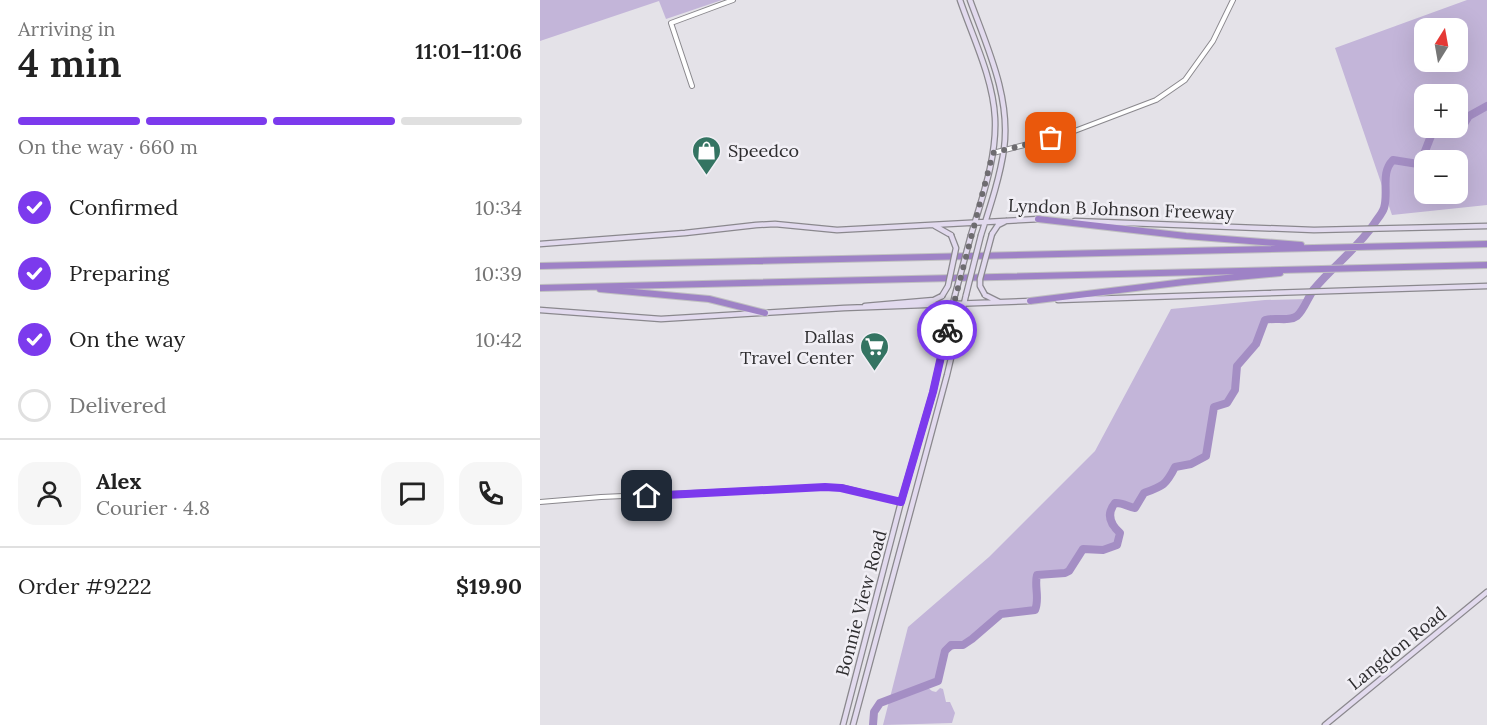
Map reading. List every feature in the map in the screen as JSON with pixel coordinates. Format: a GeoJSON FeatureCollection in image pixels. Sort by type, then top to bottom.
{"type":"FeatureCollection","features":[{"type":"Feature","properties":{"kind":"highway"},"geometry":{"type":"LineString","coordinates":[[1038,219],[1186,236],[1334,248]]}},
{"type":"Feature","properties":{"kind":"highway","name":"Lyndon B Johnson Freeway"},"geometry":{"type":"LineString","coordinates":[[540,266],[1484,244]]}},
{"type":"Feature","properties":{"kind":"highway"},"geometry":{"type":"LineString","coordinates":[[540,288],[1487,265]]}},
{"type":"Feature","properties":{"kind":"highway"},"geometry":{"type":"LineString","coordinates":[[1030,301],[1316,269]]}},
{"type":"Feature","properties":{"kind":"highway"},"geometry":{"type":"LineString","coordinates":[[569,287],[709,299],[765,313]]}},
{"type":"Feature","properties":{"kind":"main road","name":"Bonnie View Road"},"geometry":{"type":"LineString","coordinates":[[843,725],[901,502],[938,372],[955,296],[993,153],[995,114],[987,78],[960,0]]}},
{"type":"Feature","properties":{"kind":"main road","name":"Bonnie View Road"},"geometry":{"type":"LineString","coordinates":[[853,725],[948,375],[963,304],[1004,151],[1004,117],[998,79],[970,0]]}},
{"type":"Feature","properties":{"kind":"main road"},"geometry":{"type":"LineString","coordinates":[[987,78],[998,79]]}},
{"type":"Feature","properties":{"kind":"main road","name":"Lyndon B Johnson Freeway"},"geometry":{"type":"LineString","coordinates":[[540,244],[775,224],[837,230],[1038,219],[1295,229],[1487,226]]}},
{"type":"Feature","properties":{"kind":"main road"},"geometry":{"type":"LineString","coordinates":[[999,303],[985,295],[980,286],[980,279],[992,234],[998,225],[1009,220]]}},
{"type":"Feature","properties":{"kind":"main road"},"geometry":{"type":"LineString","coordinates":[[540,310],[661,319],[934,300],[942,296],[948,286],[956,248],[951,235],[933,225]]}},
{"type":"Feature","properties":{"kind":"main road"},"geometry":{"type":"LineString","coordinates":[[844,308],[1487,286]]}},
{"type":"Feature","properties":{"kind":"main road"},"geometry":{"type":"LineString","coordinates":[[938,372],[948,375]]}},
{"type":"Feature","properties":{"kind":"main road"},"geometry":{"type":"LineString","coordinates":[[901,502],[912,505]]}},
{"type":"Feature","properties":{"kind":"main road","name":"Langdon Road"},"geometry":{"type":"LineString","coordinates":[[1325,725],[1487,592]]}},
{"type":"Feature","properties":{"kind":"street"},"geometry":{"type":"LineString","coordinates":[[692,86],[671,22],[733,0]]}},
{"type":"Feature","properties":{"kind":"street"},"geometry":{"type":"LineString","coordinates":[[993,153],[1064,135],[1156,100],[1185,80],[1213,41],[1233,0]]}},
{"type":"Feature","properties":{"kind":"street"},"geometry":{"type":"LineString","coordinates":[[540,502],[825,487],[841,488],[901,502]]}},
{"type":"Feature","properties":{"kind":"shaded area"},"geometry":{"type":"Polygon","coordinates":[[[540,0],[722,0],[666,19],[659,1],[540,41],[540,0]]]}},
{"type":"Feature","properties":{"kind":"shaded area"},"geometry":{"type":"Polygon","coordinates":[[[1467,0],[1487,0],[1487,205],[1392,215],[1335,48],[1414,19],[1414,72],[1468,72],[1468,18],[1418,18],[1467,0]]]}},
{"type":"Feature","properties":{"kind":"shaded area"},"geometry":{"type":"Polygon","coordinates":[[[1307,299],[1293,321],[1266,322],[1258,329],[1252,349],[1235,367],[1234,383],[1224,406],[1211,410],[1206,434],[1208,445],[1204,456],[1190,466],[1174,466],[1164,484],[1141,492],[1133,508],[1126,509],[1115,504],[1110,506],[1106,513],[1111,529],[1116,533],[1115,546],[1103,551],[1081,550],[1062,577],[1046,575],[1033,580],[1036,606],[1031,613],[1001,615],[969,643],[942,655],[939,679],[927,687],[936,692],[940,688],[943,689],[946,702],[950,702],[955,713],[952,723],[883,725],[908,627],[989,557],[1095,451],[1171,309],[1265,300],[1307,299]]]}},
{"type":"Feature","properties":{"kind":"waterway"},"geometry":{"type":"LineString","coordinates":[[1468,118],[1487,106]]}},
{"type":"Feature","properties":{"kind":"waterway"},"geometry":{"type":"LineString","coordinates":[[873,725],[874,712],[880,703],[938,681],[945,651],[951,645],[963,645],[1001,614],[1035,610],[1037,575],[1069,571],[1083,549],[1103,550],[1117,545],[1120,533],[1114,526],[1110,515],[1115,503],[1135,508],[1144,493],[1163,484],[1175,467],[1191,464],[1206,456],[1214,407],[1227,403],[1235,390],[1237,366],[1256,344],[1265,320],[1290,319],[1297,316],[1314,289],[1360,242],[1382,212],[1389,165],[1393,160],[1418,164],[1430,138]]}},
{"type":"Feature","properties":{"kind":"way so far"},"geometry":{"type":"LineString","coordinates":[[947,330],[993,153],[1051,138]]}},
{"type":"Feature","properties":{"kind":"place","name":"Speedco"},"geometry":{"type":"Point","coordinates":[707,176]}},
{"type":"Feature","properties":{"kind":"place","name":"Dallas Travel Center"},"geometry":{"type":"Point","coordinates":[875,372]}},
{"type":"Feature","properties":{"kind":"route"},"geometry":{"type":"LineString","coordinates":[[647,496],[825,487],[841,488],[901,502],[933,392],[947,330]]}}]}
